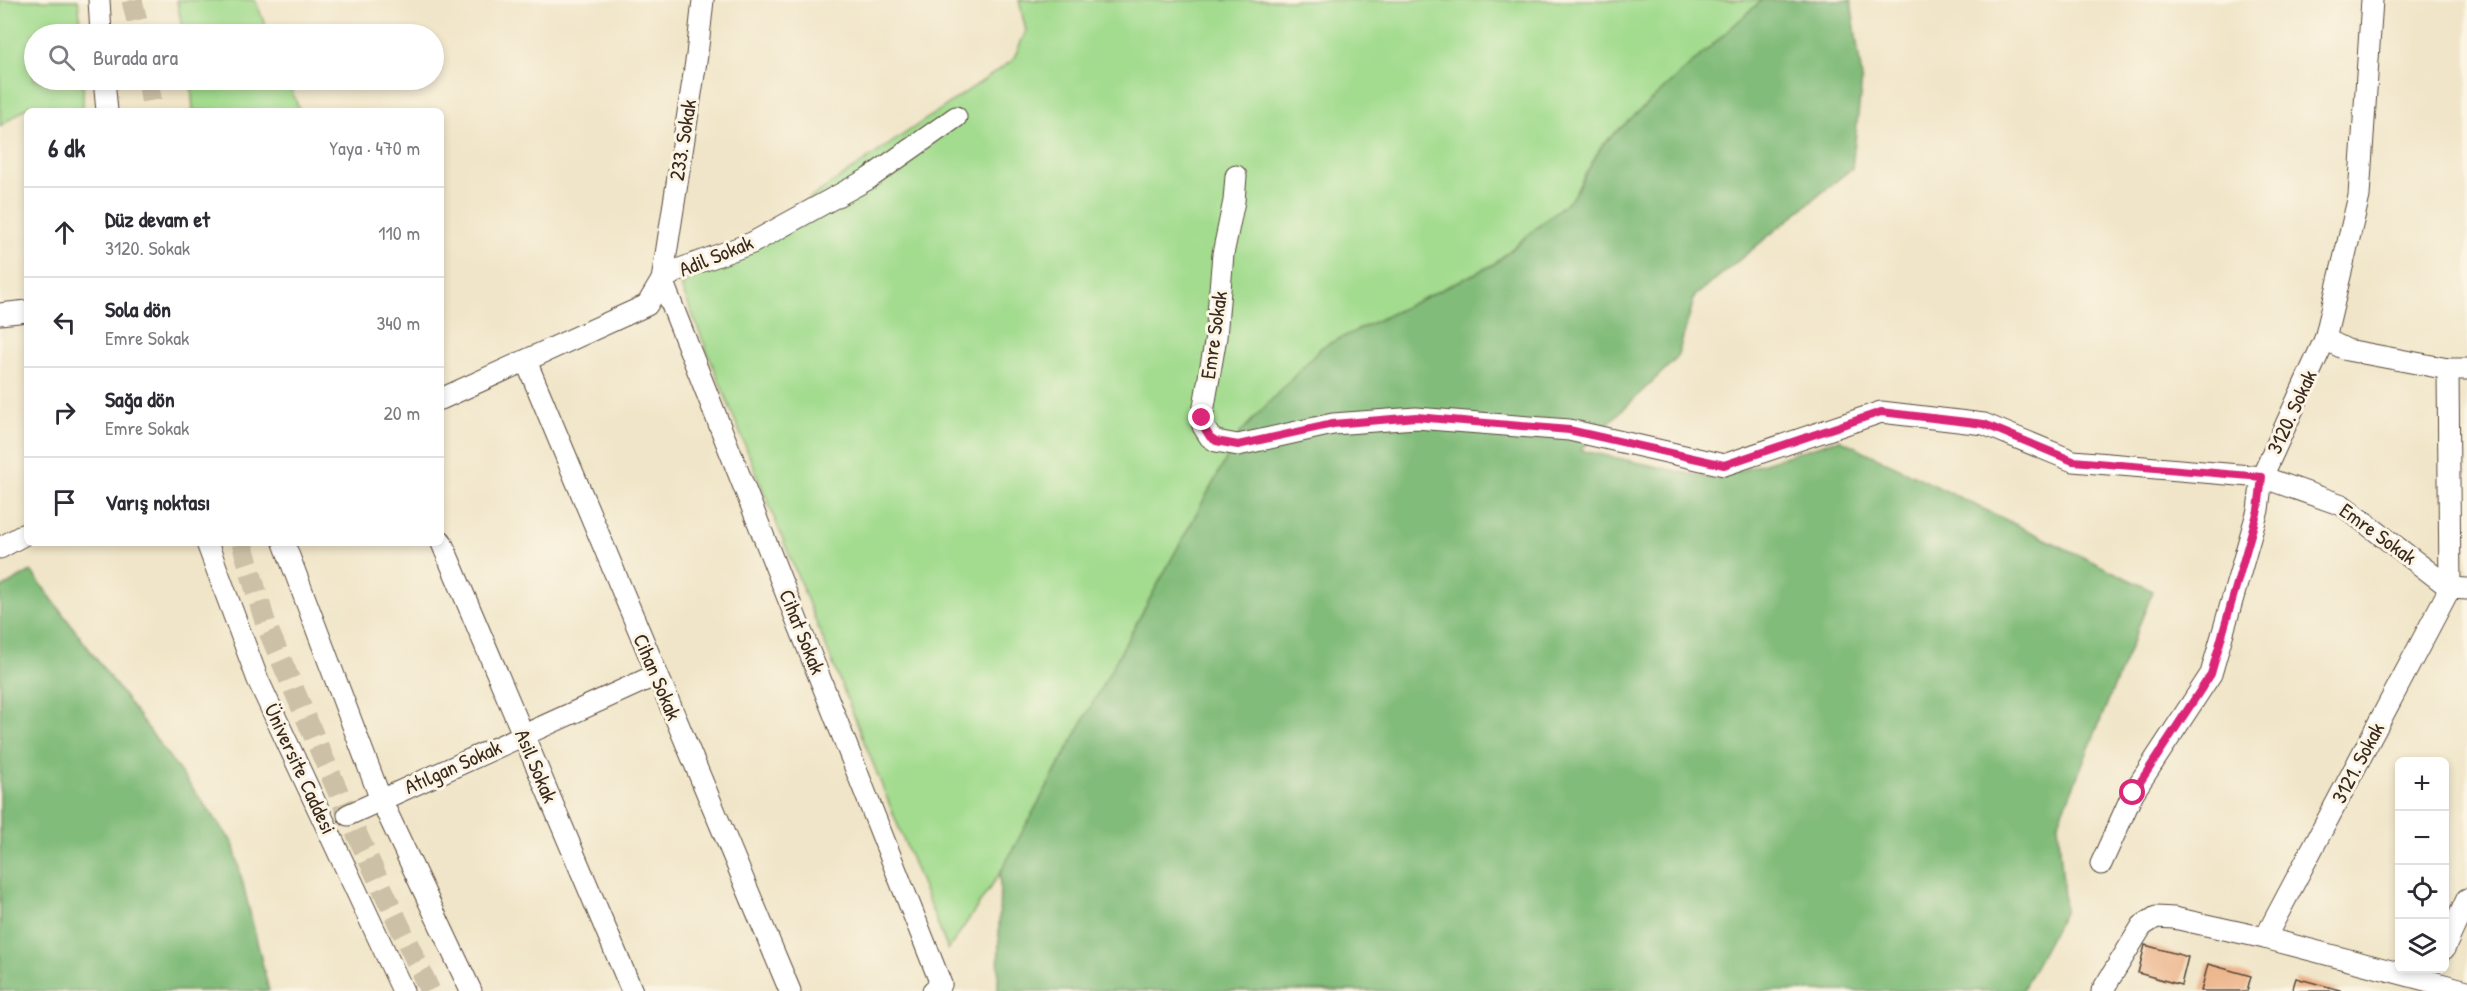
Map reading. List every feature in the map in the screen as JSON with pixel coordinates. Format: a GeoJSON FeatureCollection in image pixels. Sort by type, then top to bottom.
{"type":"FeatureCollection","features":[{"type":"Feature","properties":{"kind":"street"},"geometry":{"type":"LineString","coordinates":[[99,0],[100,24]]}},
{"type":"Feature","properties":{"kind":"street","name":"233. Sokak"},"geometry":{"type":"LineString","coordinates":[[662,280],[697,55],[703,0]]}},
{"type":"Feature","properties":{"kind":"street","name":"3120. Sokak"},"geometry":{"type":"LineString","coordinates":[[2101,864],[2133,793],[2211,674],[2258,510],[2262,477],[2325,339],[2359,196],[2372,0]]}},
{"type":"Feature","properties":{"kind":"street"},"geometry":{"type":"LineString","coordinates":[[105,90],[106,108]]}},
{"type":"Feature","properties":{"kind":"street","name":"Adil Sokak"},"geometry":{"type":"LineString","coordinates":[[444,398],[647,305],[662,280],[680,269],[752,243],[868,179],[956,117]]}},
{"type":"Feature","properties":{"kind":"street","name":"Emre Sokak"},"geometry":{"type":"LineString","coordinates":[[1236,176],[1234,201],[1223,254],[1216,337],[1202,418],[1203,426],[1210,437],[1216,441],[1238,445],[1333,424],[1416,417],[1569,430],[1724,465],[1881,412],[1984,424],[2073,461],[2262,477],[2342,505],[2459,589]]}},
{"type":"Feature","properties":{"kind":"street","name":"Cihat Sokak"},"geometry":{"type":"LineString","coordinates":[[662,280],[937,988]]}},
{"type":"Feature","properties":{"kind":"street"},"geometry":{"type":"LineString","coordinates":[[0,314],[24,311]]}},
{"type":"Feature","properties":{"kind":"street"},"geometry":{"type":"LineString","coordinates":[[2325,339],[2348,350],[2458,369],[2459,589]]}},
{"type":"Feature","properties":{"kind":"street","name":"Cihan Sokak"},"geometry":{"type":"LineString","coordinates":[[526,362],[790,991]]}},
{"type":"Feature","properties":{"kind":"street"},"geometry":{"type":"LineString","coordinates":[[0,548],[24,535]]}},
{"type":"Feature","properties":{"kind":"street","name":"Üniversite Caddesi"},"geometry":{"type":"LineString","coordinates":[[208,546],[258,680],[403,991]]}},
{"type":"Feature","properties":{"kind":"street"},"geometry":{"type":"LineString","coordinates":[[285,546],[381,800],[471,991]]}},
{"type":"Feature","properties":{"kind":"street","name":"Asil Sokak"},"geometry":{"type":"LineString","coordinates":[[443,546],[632,991]]}},
{"type":"Feature","properties":{"kind":"street","name":"3121. Sokak"},"geometry":{"type":"LineString","coordinates":[[2265,938],[2459,589]]}},
{"type":"Feature","properties":{"kind":"street","name":"Atılgan Sokak"},"geometry":{"type":"LineString","coordinates":[[348,815],[656,675]]}},
{"type":"Feature","properties":{"kind":"street"},"geometry":{"type":"LineString","coordinates":[[2449,940],[2467,899]]}},
{"type":"Feature","properties":{"kind":"street"},"geometry":{"type":"LineString","coordinates":[[2102,991],[2142,926],[2156,917],[2174,918],[2433,975],[2462,990]]}},
{"type":"Feature","properties":{"kind":"green space"},"geometry":{"type":"Polygon","coordinates":[[[0,0],[78,0],[81,24],[24,24],[24,90],[83,90],[83,108],[34,108],[29,106],[0,126],[0,0]]]}},
{"type":"Feature","properties":{"kind":"green space"},"geometry":{"type":"Polygon","coordinates":[[[177,0],[255,0],[265,24],[181,24],[177,0]]]}},
{"type":"Feature","properties":{"kind":"green space"},"geometry":{"type":"Polygon","coordinates":[[[1019,0],[1762,0],[1603,144],[1572,198],[1492,265],[1322,347],[1241,432],[1000,873],[948,950],[681,286],[1013,60],[1026,31],[1019,0]]]}},
{"type":"Feature","properties":{"kind":"green space"},"geometry":{"type":"Polygon","coordinates":[[[1762,0],[1851,0],[1862,79],[1852,168],[1695,296],[1677,358],[1580,450],[1714,479],[1839,439],[2153,591],[2058,824],[2065,910],[2022,991],[998,991],[1000,873],[1241,432],[1322,347],[1493,265],[1572,198],[1603,144],[1762,0]]]}},
{"type":"Feature","properties":{"kind":"green space"},"geometry":{"type":"Polygon","coordinates":[[[192,90],[291,90],[299,108],[193,108],[192,90]]]}},
{"type":"Feature","properties":{"kind":"green space"},"geometry":{"type":"Polygon","coordinates":[[[31,571],[233,843],[269,991],[0,991],[0,589],[31,571]]]}},
{"type":"Feature","properties":{"kind":"building"},"geometry":{"type":"Polygon","coordinates":[[[2145,945],[2188,957],[2181,985],[2138,973],[2145,945]]]}},
{"type":"Feature","properties":{"kind":"building"},"geometry":{"type":"Polygon","coordinates":[[[2208,964],[2251,976],[2247,991],[2201,991],[2208,964]]]}},
{"type":"Feature","properties":{"kind":"building"},"geometry":{"type":"Polygon","coordinates":[[[2296,978],[2340,990],[2340,991],[2292,991],[2296,978]]]}},
{"type":"Feature","properties":{"kind":"tunnel"},"geometry":{"type":"LineString","coordinates":[[132,0],[138,24]]}},
{"type":"Feature","properties":{"kind":"tunnel"},"geometry":{"type":"LineString","coordinates":[[150,90],[153,108]]}},
{"type":"Feature","properties":{"kind":"tunnel"},"geometry":{"type":"LineString","coordinates":[[243,546],[266,625],[348,815],[430,991]]}},
{"type":"Feature","properties":{"kind":"route"},"geometry":{"type":"LineString","coordinates":[[1202,418],[1203,426],[1210,437],[1216,441],[1238,445],[1333,424],[1416,417],[1569,430],[1610,437],[1724,465],[1881,412],[1984,424],[2073,461],[2262,477],[2258,510],[2211,674],[2133,793]]}}]}
